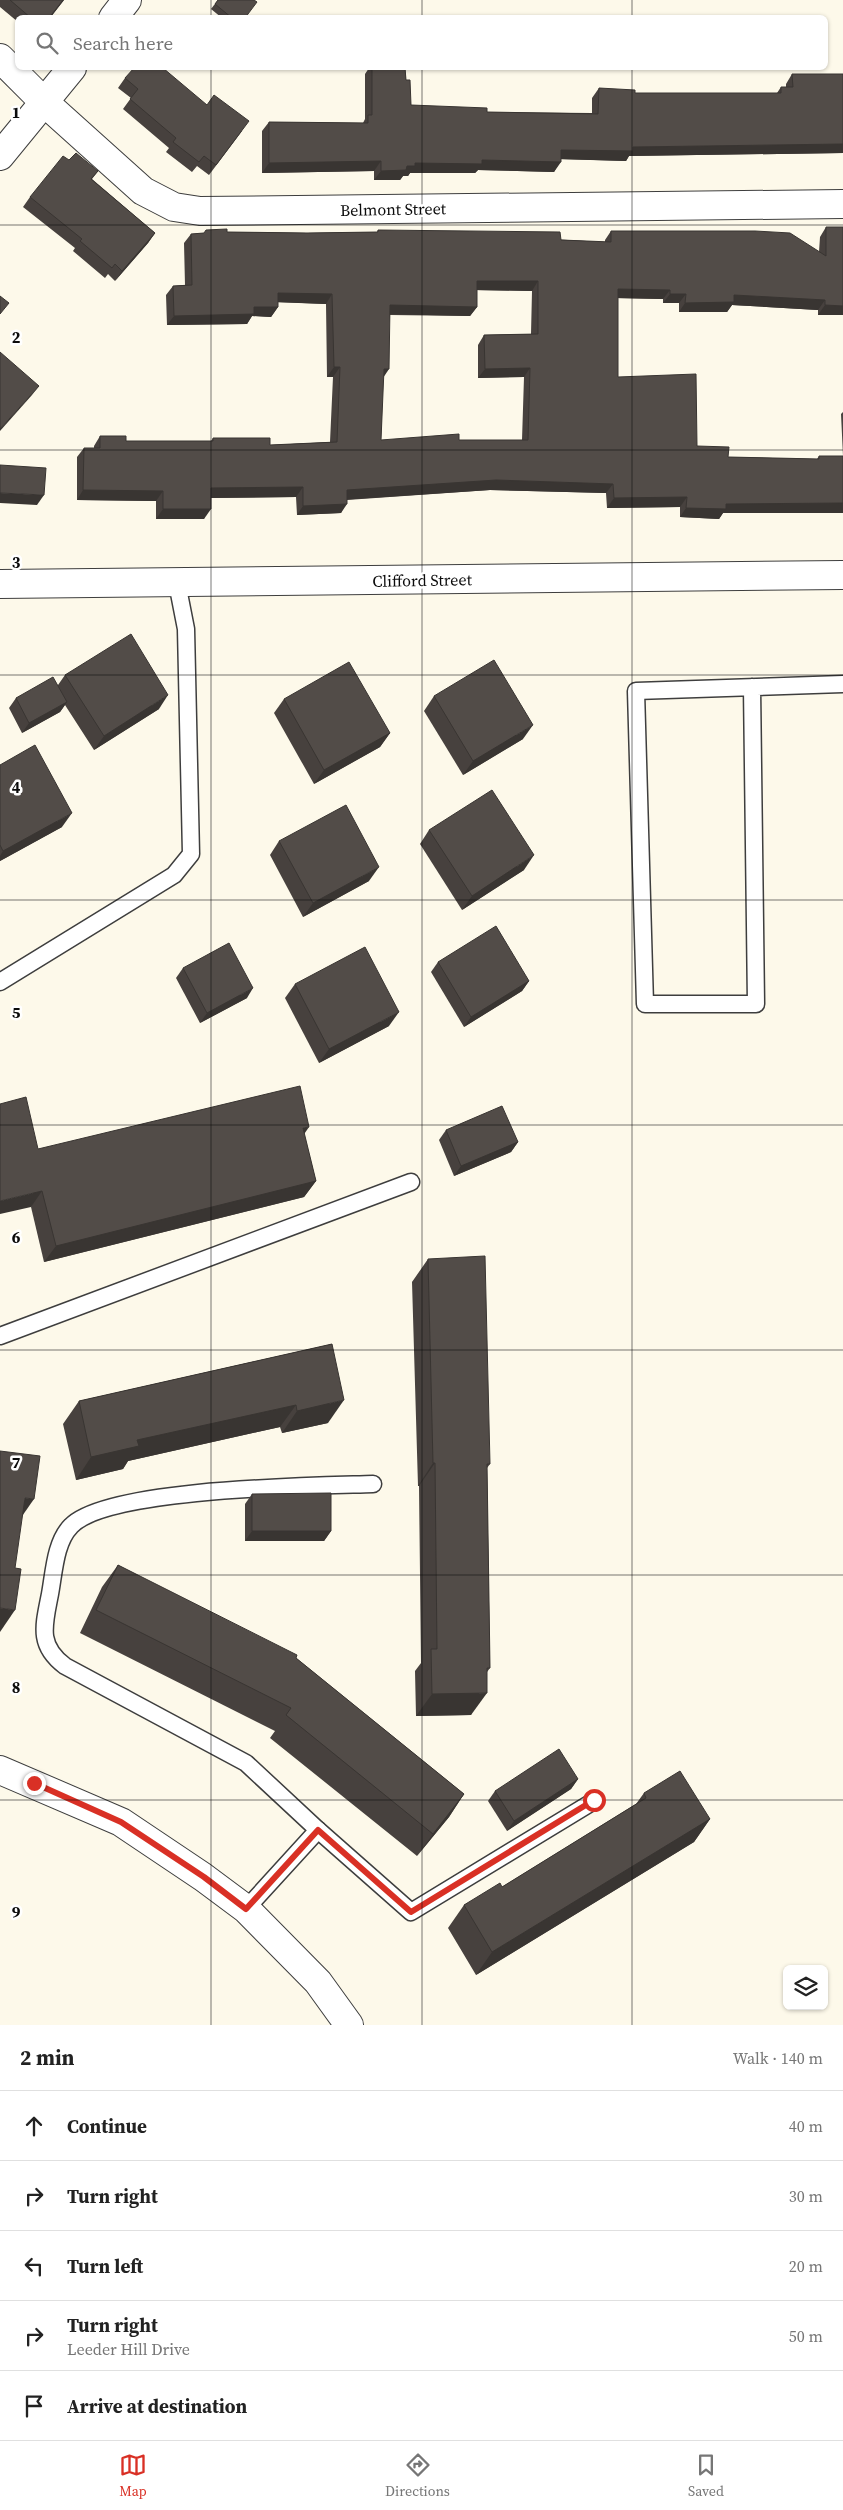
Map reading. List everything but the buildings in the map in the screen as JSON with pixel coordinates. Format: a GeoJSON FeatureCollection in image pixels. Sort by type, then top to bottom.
{"type":"FeatureCollection","features":[{"type":"Feature","properties":{"kind":"street"},"geometry":{"type":"LineString","coordinates":[[115,15],[127,0]]}},
{"type":"Feature","properties":{"kind":"street","name":"Belmont Street"},"geometry":{"type":"LineString","coordinates":[[0,58],[44,102],[143,191],[174,207],[200,212],[843,204]]}},
{"type":"Feature","properties":{"kind":"street"},"geometry":{"type":"LineString","coordinates":[[0,156],[70,70]]}},
{"type":"Feature","properties":{"kind":"street","name":"Clifford Street"},"geometry":{"type":"LineString","coordinates":[[0,584],[843,575]]}},
{"type":"Feature","properties":{"kind":"street"},"geometry":{"type":"LineString","coordinates":[[0,1770],[121,1822],[204,1877],[246,1909],[318,1982],[349,2025]]}},
{"type":"Feature","properties":{"kind":"lane"},"geometry":{"type":"LineString","coordinates":[[0,982],[174,874],[191,854],[186,629],[177,583]]}},
{"type":"Feature","properties":{"kind":"lane"},"geometry":{"type":"LineString","coordinates":[[752,687],[756,1004],[645,1004],[636,692],[752,687],[843,684]]}},
{"type":"Feature","properties":{"kind":"lane"},"geometry":{"type":"LineString","coordinates":[[0,1336],[411,1182]]}},
{"type":"Feature","properties":{"kind":"lane"},"geometry":{"type":"LineString","coordinates":[[373,1484],[220,1492],[142,1499],[83,1517],[71,1526],[63,1537],[45,1616],[44,1631],[52,1656],[65,1666],[246,1763],[411,1912],[594,1800]]}},
{"type":"Feature","properties":{"kind":"lane"},"geometry":{"type":"LineString","coordinates":[[246,1909],[318,1830]]}},
{"type":"Feature","properties":{"kind":"route"},"geometry":{"type":"LineString","coordinates":[[34,1783],[121,1822],[204,1877],[246,1909],[318,1830],[411,1912],[594,1800]]}}]}
